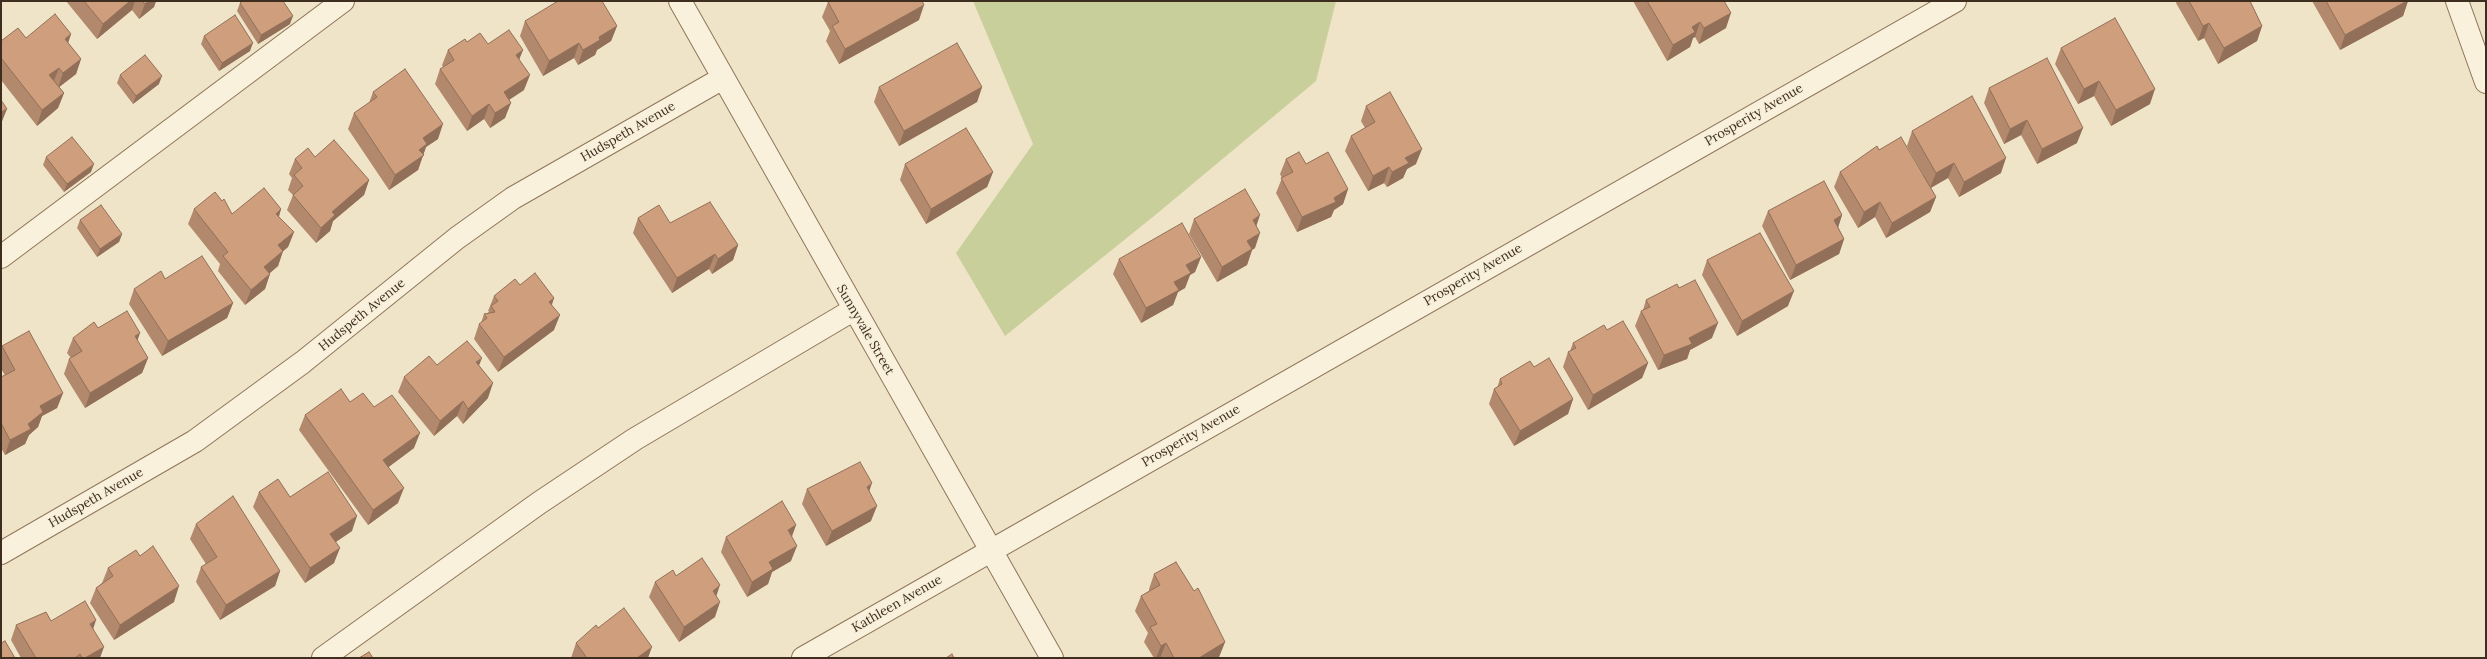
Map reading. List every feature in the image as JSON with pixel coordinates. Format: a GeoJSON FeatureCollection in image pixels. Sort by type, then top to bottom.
{"type":"FeatureCollection","features":[{"type":"Feature","properties":{"kind":"street"},"geometry":{"type":"LineString","coordinates":[[1,257],[343,1]]}},
{"type":"Feature","properties":{"kind":"street","name":"Sunnyvale Street"},"geometry":{"type":"LineString","coordinates":[[680,1],[853,310],[1052,658]]}},
{"type":"Feature","properties":{"kind":"street","name":"Prosperity Avenue"},"geometry":{"type":"LineString","coordinates":[[990,550],[1955,1]]}},
{"type":"Feature","properties":{"kind":"street"},"geometry":{"type":"LineString","coordinates":[[2457,1],[2486,82]]}},
{"type":"Feature","properties":{"kind":"street","name":"Hudspeth Avenue"},"geometry":{"type":"LineString","coordinates":[[1,553],[195,441],[303,362],[457,238],[513,198],[723,78]]}},
{"type":"Feature","properties":{"kind":"street"},"geometry":{"type":"LineString","coordinates":[[323,658],[539,503],[635,439],[853,310]]}},
{"type":"Feature","properties":{"kind":"street","name":"Kathleen Avenue"},"geometry":{"type":"LineString","coordinates":[[803,658],[990,550]]}},
{"type":"Feature","properties":{"kind":"green space"},"geometry":{"type":"Polygon","coordinates":[[[973,1],[1336,1],[1316,81],[1159,212],[1005,336],[956,253],[1033,144],[973,1]]]}},
{"type":"Feature","properties":{"kind":"building"},"geometry":{"type":"Polygon","coordinates":[[[84,1],[130,1],[103,24],[84,1]]]}},
{"type":"Feature","properties":{"kind":"building"},"geometry":{"type":"Polygon","coordinates":[[[142,1],[149,1],[145,4],[142,1]]]}},
{"type":"Feature","properties":{"kind":"building"},"geometry":{"type":"Polygon","coordinates":[[[243,1],[283,1],[293,16],[261,35],[240,3],[243,1]]]}},
{"type":"Feature","properties":{"kind":"building"},"geometry":{"type":"Polygon","coordinates":[[[558,1],[602,1],[617,26],[599,37],[600,40],[583,50],[579,43],[549,61],[525,21],[558,1]]]}},
{"type":"Feature","properties":{"kind":"building"},"geometry":{"type":"Polygon","coordinates":[[[922,1],[924,5],[845,49],[832,26],[839,22],[828,2],[922,1]]]}},
{"type":"Feature","properties":{"kind":"building"},"geometry":{"type":"Polygon","coordinates":[[[1647,1],[1724,1],[1731,13],[1704,28],[1700,22],[1692,27],[1695,32],[1673,45],[1647,1]]]}},
{"type":"Feature","properties":{"kind":"building"},"geometry":{"type":"Polygon","coordinates":[[[2189,1],[2250,1],[2262,26],[2224,48],[2209,23],[2203,26],[2189,1]]]}},
{"type":"Feature","properties":{"kind":"building"},"geometry":{"type":"Polygon","coordinates":[[[2326,1],[2407,1],[2345,35],[2326,1]]]}},
{"type":"Feature","properties":{"kind":"building"},"geometry":{"type":"Polygon","coordinates":[[[55,14],[71,34],[65,39],[81,59],[63,73],[59,68],[49,75],[64,93],[42,110],[1,58],[1,41],[18,28],[26,38],[55,14]]]}},
{"type":"Feature","properties":{"kind":"building"},"geometry":{"type":"Polygon","coordinates":[[[235,15],[253,43],[222,63],[204,36],[235,15]]]}},
{"type":"Feature","properties":{"kind":"building"},"geometry":{"type":"Polygon","coordinates":[[[2115,18],[2155,89],[2116,110],[2099,81],[2084,89],[2061,48],[2115,18]]]}},
{"type":"Feature","properties":{"kind":"building"},"geometry":{"type":"Polygon","coordinates":[[[509,30],[523,50],[516,55],[530,75],[504,92],[511,103],[495,113],[489,104],[472,116],[440,69],[454,60],[448,50],[465,39],[467,42],[480,33],[488,44],[509,30]]]}},
{"type":"Feature","properties":{"kind":"building"},"geometry":{"type":"Polygon","coordinates":[[[957,43],[982,87],[904,131],[879,87],[957,43]]]}},
{"type":"Feature","properties":{"kind":"building"},"geometry":{"type":"Polygon","coordinates":[[[145,55],[162,76],[136,96],[120,75],[145,55]]]}},
{"type":"Feature","properties":{"kind":"building"},"geometry":{"type":"Polygon","coordinates":[[[2047,58],[2083,128],[2042,149],[2027,120],[2010,129],[1989,88],[2047,58]]]}},
{"type":"Feature","properties":{"kind":"building"},"geometry":{"type":"Polygon","coordinates":[[[405,69],[443,124],[423,138],[427,144],[419,150],[424,155],[395,175],[354,113],[377,97],[373,92],[405,69]]]}},
{"type":"Feature","properties":{"kind":"building"},"geometry":{"type":"Polygon","coordinates":[[[1390,92],[1422,149],[1405,158],[1409,163],[1392,172],[1389,167],[1373,176],[1351,136],[1375,122],[1366,106],[1390,92]]]}},
{"type":"Feature","properties":{"kind":"building"},"geometry":{"type":"Polygon","coordinates":[[[1972,96],[2006,158],[1964,182],[1954,163],[1936,173],[1912,131],[1972,96]]]}},
{"type":"Feature","properties":{"kind":"building"},"geometry":{"type":"Polygon","coordinates":[[[1,100],[7,109],[1,112],[1,100]]]}},
{"type":"Feature","properties":{"kind":"building"},"geometry":{"type":"Polygon","coordinates":[[[966,128],[993,172],[931,209],[905,164],[966,128]]]}},
{"type":"Feature","properties":{"kind":"building"},"geometry":{"type":"Polygon","coordinates":[[[72,137],[94,164],[67,184],[46,157],[72,137]]]}},
{"type":"Feature","properties":{"kind":"building"},"geometry":{"type":"Polygon","coordinates":[[[1901,137],[1936,197],[1892,223],[1880,202],[1864,212],[1840,172],[1877,146],[1879,150],[1901,137]]]}},
{"type":"Feature","properties":{"kind":"building"},"geometry":{"type":"Polygon","coordinates":[[[334,140],[369,180],[332,212],[335,215],[321,228],[293,195],[303,186],[294,175],[302,168],[295,159],[308,148],[315,157],[334,140]]]}},
{"type":"Feature","properties":{"kind":"building"},"geometry":{"type":"Polygon","coordinates":[[[1299,152],[1306,164],[1328,152],[1348,189],[1334,198],[1336,202],[1302,217],[1281,178],[1293,172],[1286,159],[1299,152]]]}},
{"type":"Feature","properties":{"kind":"building"},"geometry":{"type":"Polygon","coordinates":[[[1824,181],[1842,215],[1834,220],[1844,239],[1796,265],[1768,211],[1824,181]]]}},
{"type":"Feature","properties":{"kind":"building"},"geometry":{"type":"Polygon","coordinates":[[[264,188],[281,209],[276,214],[294,232],[278,245],[283,251],[264,267],[270,274],[251,290],[223,256],[228,252],[194,209],[215,192],[222,201],[224,199],[232,214],[264,188]]]}},
{"type":"Feature","properties":{"kind":"building"},"geometry":{"type":"Polygon","coordinates":[[[1245,189],[1260,215],[1253,220],[1260,233],[1247,241],[1252,249],[1222,267],[1194,219],[1245,189]]]}},
{"type":"Feature","properties":{"kind":"building"},"geometry":{"type":"Polygon","coordinates":[[[710,202],[738,245],[718,259],[715,254],[677,278],[638,218],[659,205],[670,223],[710,202]]]}},
{"type":"Feature","properties":{"kind":"building"},"geometry":{"type":"Polygon","coordinates":[[[101,205],[122,234],[100,249],[80,220],[101,205]]]}},
{"type":"Feature","properties":{"kind":"building"},"geometry":{"type":"Polygon","coordinates":[[[1182,223],[1201,257],[1186,265],[1191,273],[1174,282],[1179,290],[1146,308],[1119,259],[1182,223]]]}},
{"type":"Feature","properties":{"kind":"building"},"geometry":{"type":"Polygon","coordinates":[[[1760,233],[1794,291],[1742,321],[1707,260],[1760,233]]]}},
{"type":"Feature","properties":{"kind":"building"},"geometry":{"type":"Polygon","coordinates":[[[202,256],[233,303],[168,341],[134,289],[161,271],[165,279],[202,256]]]}},
{"type":"Feature","properties":{"kind":"building"},"geometry":{"type":"Polygon","coordinates":[[[535,273],[554,298],[549,302],[560,315],[504,357],[479,324],[487,318],[484,314],[495,312],[491,306],[498,301],[494,296],[515,279],[520,285],[535,273]]]}},
{"type":"Feature","properties":{"kind":"building"},"geometry":{"type":"Polygon","coordinates":[[[1695,280],[1718,323],[1689,338],[1692,344],[1664,355],[1641,311],[1650,307],[1646,300],[1677,284],[1679,288],[1695,280]]]}},
{"type":"Feature","properties":{"kind":"building"},"geometry":{"type":"Polygon","coordinates":[[[127,311],[140,333],[135,336],[148,358],[90,393],[69,359],[82,351],[73,338],[94,322],[98,328],[127,311]]]}},
{"type":"Feature","properties":{"kind":"building"},"geometry":{"type":"Polygon","coordinates":[[[1623,321],[1648,363],[1593,395],[1568,352],[1576,348],[1573,343],[1604,325],[1607,330],[1623,321]]]}},
{"type":"Feature","properties":{"kind":"building"},"geometry":{"type":"Polygon","coordinates":[[[29,331],[63,393],[40,406],[43,412],[28,424],[31,429],[10,440],[1,423],[1,377],[15,370],[2,346],[29,331]]]}},
{"type":"Feature","properties":{"kind":"building"},"geometry":{"type":"Polygon","coordinates":[[[467,341],[482,358],[476,362],[493,383],[468,409],[463,401],[440,421],[404,377],[429,356],[437,365],[467,341]]]}},
{"type":"Feature","properties":{"kind":"building"},"geometry":{"type":"Polygon","coordinates":[[[1549,358],[1573,399],[1520,431],[1494,389],[1502,384],[1500,379],[1530,361],[1534,367],[1549,358]]]}},
{"type":"Feature","properties":{"kind":"building"},"geometry":{"type":"Polygon","coordinates":[[[341,389],[350,402],[363,393],[374,407],[392,395],[420,433],[383,460],[404,488],[373,510],[305,415],[341,389]]]}},
{"type":"Feature","properties":{"kind":"building"},"geometry":{"type":"Polygon","coordinates":[[[860,462],[872,483],[867,487],[877,506],[832,531],[807,489],[860,462]]]}},
{"type":"Feature","properties":{"kind":"building"},"geometry":{"type":"Polygon","coordinates":[[[328,472],[357,516],[330,534],[340,548],[310,568],[259,492],[278,479],[290,497],[328,472]]]}},
{"type":"Feature","properties":{"kind":"building"},"geometry":{"type":"Polygon","coordinates":[[[233,496],[280,571],[226,605],[201,567],[217,557],[196,524],[233,496]]]}},
{"type":"Feature","properties":{"kind":"building"},"geometry":{"type":"Polygon","coordinates":[[[782,501],[796,525],[788,530],[797,546],[769,562],[773,569],[752,582],[726,537],[782,501]]]}},
{"type":"Feature","properties":{"kind":"building"},"geometry":{"type":"Polygon","coordinates":[[[153,546],[179,586],[120,625],[96,588],[113,576],[108,568],[136,550],[140,556],[153,546]]]}},
{"type":"Feature","properties":{"kind":"building"},"geometry":{"type":"Polygon","coordinates":[[[702,558],[720,585],[713,591],[720,602],[684,627],[655,582],[673,570],[676,576],[702,558]]]}},
{"type":"Feature","properties":{"kind":"building"},"geometry":{"type":"Polygon","coordinates":[[[1176,562],[1194,591],[1198,588],[1225,642],[1199,658],[1174,658],[1166,643],[1161,646],[1150,627],[1157,624],[1141,596],[1160,585],[1154,574],[1176,562]]]}},
{"type":"Feature","properties":{"kind":"building"},"geometry":{"type":"Polygon","coordinates":[[[85,601],[96,620],[90,624],[104,647],[85,658],[82,658],[80,654],[75,658],[36,658],[16,625],[46,612],[51,621],[85,601]]]}},
{"type":"Feature","properties":{"kind":"building"},"geometry":{"type":"Polygon","coordinates":[[[624,608],[652,647],[637,658],[587,658],[576,643],[596,625],[598,628],[624,608]]]}},
{"type":"Feature","properties":{"kind":"building"},"geometry":{"type":"Polygon","coordinates":[[[5,641],[15,658],[1,658],[1,643],[5,641]]]}},
{"type":"Feature","properties":{"kind":"building"},"geometry":{"type":"Polygon","coordinates":[[[369,652],[373,658],[359,658],[369,652]]]}},
{"type":"Feature","properties":{"kind":"building"},"geometry":{"type":"Polygon","coordinates":[[[952,654],[954,658],[946,658],[952,654]]]}}]}
